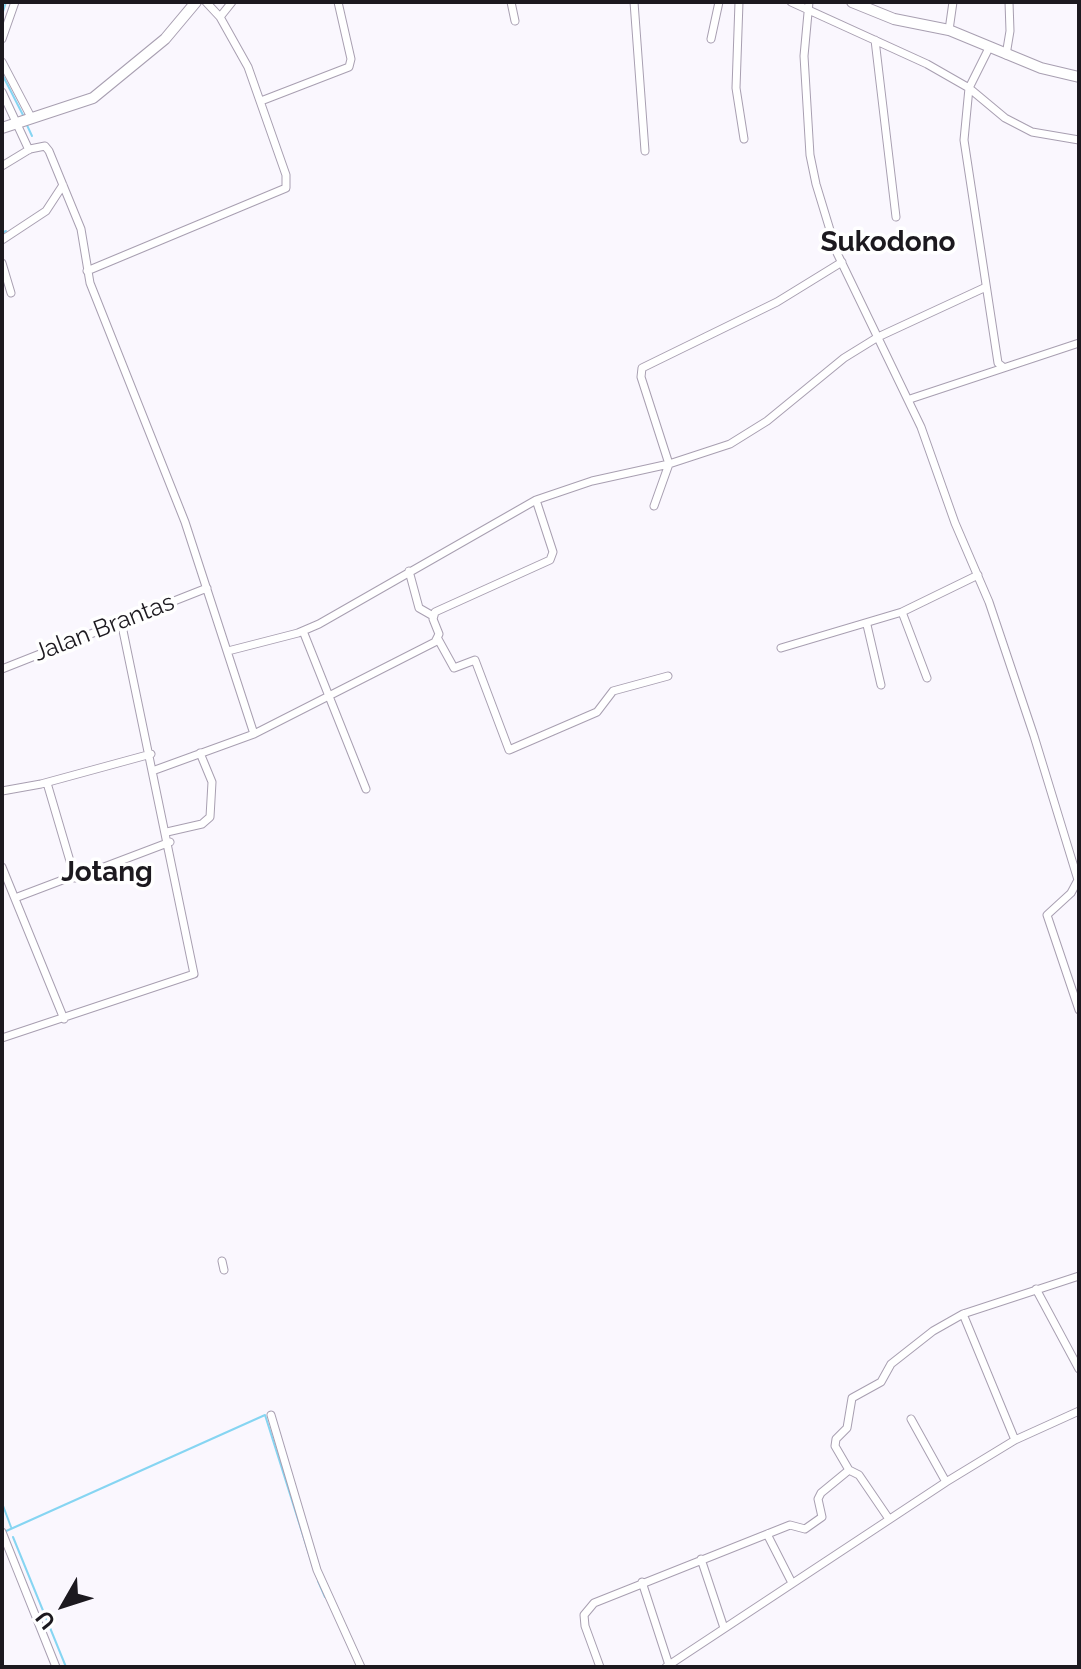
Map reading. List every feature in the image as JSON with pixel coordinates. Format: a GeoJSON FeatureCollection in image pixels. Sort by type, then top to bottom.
{"type":"FeatureCollection","features":[{"type":"Feature","properties":{"kind":"main road"},"geometry":{"type":"LineString","coordinates":[[2,128],[25,123],[93,98],[165,39],[196,2]]}},
{"type":"Feature","properties":{"kind":"main road"},"geometry":{"type":"LineString","coordinates":[[852,2],[894,19],[949,30],[1041,68],[1079,77]]}},
{"type":"Feature","properties":{"kind":"street"},"geometry":{"type":"LineString","coordinates":[[2,39],[15,2]]}},
{"type":"Feature","properties":{"kind":"street"},"geometry":{"type":"LineString","coordinates":[[87,271],[286,188],[286,175],[248,67],[218,16],[206,2]]}},
{"type":"Feature","properties":{"kind":"street"},"geometry":{"type":"LineString","coordinates":[[218,16],[232,2]]}},
{"type":"Feature","properties":{"kind":"street"},"geometry":{"type":"LineString","coordinates":[[261,101],[349,67],[351,59],[338,2]]}},
{"type":"Feature","properties":{"kind":"street"},"geometry":{"type":"LineString","coordinates":[[511,2],[515,21]]}},
{"type":"Feature","properties":{"kind":"street"},"geometry":{"type":"LineString","coordinates":[[634,2],[645,151]]}},
{"type":"Feature","properties":{"kind":"street"},"geometry":{"type":"LineString","coordinates":[[711,39],[719,2]]}},
{"type":"Feature","properties":{"kind":"street"},"geometry":{"type":"LineString","coordinates":[[739,2],[736,88],[744,139]]}},
{"type":"Feature","properties":{"kind":"street"},"geometry":{"type":"LineString","coordinates":[[791,2],[808,6],[970,85],[1005,118],[1024,128],[1079,140]]}},
{"type":"Feature","properties":{"kind":"street"},"geometry":{"type":"LineString","coordinates":[[949,30],[953,2]]}},
{"type":"Feature","properties":{"kind":"street"},"geometry":{"type":"LineString","coordinates":[[1006,55],[1010,31],[1009,2]]}},
{"type":"Feature","properties":{"kind":"street"},"geometry":{"type":"LineString","coordinates":[[808,6],[804,56],[810,155],[821,203],[842,262],[910,399],[1015,677],[1078,880],[1071,893],[1047,915],[1079,1010]]}},
{"type":"Feature","properties":{"kind":"street"},"geometry":{"type":"LineString","coordinates":[[875,40],[896,217]]}},
{"type":"Feature","properties":{"kind":"street"},"geometry":{"type":"LineString","coordinates":[[989,48],[970,85],[964,140],[998,363],[1003,367]]}},
{"type":"Feature","properties":{"kind":"street"},"geometry":{"type":"LineString","coordinates":[[2,62],[25,123],[29,149]]}},
{"type":"Feature","properties":{"kind":"street"},"geometry":{"type":"LineString","coordinates":[[2,92],[25,123]]}},
{"type":"Feature","properties":{"kind":"street"},"geometry":{"type":"LineString","coordinates":[[2,166],[29,149],[47,147],[81,229],[87,271],[165,467],[254,734]]}},
{"type":"Feature","properties":{"kind":"street"},"geometry":{"type":"LineString","coordinates":[[2,240],[46,211],[63,185]]}},
{"type":"Feature","properties":{"kind":"street"},"geometry":{"type":"LineString","coordinates":[[654,506],[669,464],[641,377],[642,368],[777,302],[842,262]]}},
{"type":"Feature","properties":{"kind":"street"},"geometry":{"type":"LineString","coordinates":[[2,263],[11,293]]}},
{"type":"Feature","properties":{"kind":"street"},"geometry":{"type":"LineString","coordinates":[[228,651],[303,631],[536,500],[624,471],[669,464],[711,452],[744,436],[804,394],[844,358],[878,337],[986,287]]}},
{"type":"Feature","properties":{"kind":"street"},"geometry":{"type":"LineString","coordinates":[[910,399],[1079,343]]}},
{"type":"Feature","properties":{"kind":"street"},"geometry":{"type":"LineString","coordinates":[[433,616],[553,557],[536,500]]}},
{"type":"Feature","properties":{"kind":"street"},"geometry":{"type":"LineString","coordinates":[[409,571],[419,608],[433,616],[438,639],[454,668],[475,660],[509,750],[597,712],[613,691],[668,676]]}},
{"type":"Feature","properties":{"kind":"street"},"geometry":{"type":"LineString","coordinates":[[781,648],[867,625],[902,612],[978,575]]}},
{"type":"Feature","properties":{"kind":"street","name":"Jalan Brantas"},"geometry":{"type":"LineString","coordinates":[[2,669],[207,588]]}},
{"type":"Feature","properties":{"kind":"street"},"geometry":{"type":"LineString","coordinates":[[902,612],[927,678]]}},
{"type":"Feature","properties":{"kind":"street"},"geometry":{"type":"LineString","coordinates":[[2,1038],[194,974],[170,842],[121,621]]}},
{"type":"Feature","properties":{"kind":"street"},"geometry":{"type":"LineString","coordinates":[[867,625],[881,685]]}},
{"type":"Feature","properties":{"kind":"street"},"geometry":{"type":"LineString","coordinates":[[303,631],[366,789]]}},
{"type":"Feature","properties":{"kind":"street"},"geometry":{"type":"LineString","coordinates":[[155,770],[254,734],[328,699],[438,639]]}},
{"type":"Feature","properties":{"kind":"street"},"geometry":{"type":"LineString","coordinates":[[167,832],[202,824],[210,817],[212,782],[200,753]]}},
{"type":"Feature","properties":{"kind":"street"},"geometry":{"type":"LineString","coordinates":[[2,791],[47,783],[151,754]]}},
{"type":"Feature","properties":{"kind":"street"},"geometry":{"type":"LineString","coordinates":[[47,783],[73,876]]}},
{"type":"Feature","properties":{"kind":"street"},"geometry":{"type":"LineString","coordinates":[[15,898],[73,876],[84,876],[170,842]]}},
{"type":"Feature","properties":{"kind":"street"},"geometry":{"type":"LineString","coordinates":[[2,870],[64,1019]]}},
{"type":"Feature","properties":{"kind":"street"},"geometry":{"type":"LineString","coordinates":[[889,1519],[859,1475],[849,1470],[835,1442],[847,1428],[852,1398],[881,1382],[891,1364],[933,1331],[963,1314],[1079,1276]]}},
{"type":"Feature","properties":{"kind":"street"},"geometry":{"type":"LineString","coordinates":[[1036,1289],[1079,1369]]}},
{"type":"Feature","properties":{"kind":"street"},"geometry":{"type":"LineString","coordinates":[[963,1314],[1015,1440]]}},
{"type":"Feature","properties":{"kind":"street"},"geometry":{"type":"LineString","coordinates":[[642,1582],[667,1666],[946,1482],[1015,1440],[1079,1411]]}},
{"type":"Feature","properties":{"kind":"street"},"geometry":{"type":"LineString","coordinates":[[271,1415],[317,1570],[361,1667]]}},
{"type":"Feature","properties":{"kind":"street"},"geometry":{"type":"LineString","coordinates":[[911,1419],[946,1482]]}},
{"type":"Feature","properties":{"kind":"street"},"geometry":{"type":"LineString","coordinates":[[600,1667],[585,1626],[587,1608],[642,1582],[790,1525],[803,1529],[820,1519],[819,1495],[849,1470]]}},
{"type":"Feature","properties":{"kind":"street"},"geometry":{"type":"LineString","coordinates":[[767,1534],[792,1583]]}},
{"type":"Feature","properties":{"kind":"street"},"geometry":{"type":"LineString","coordinates":[[2,1536],[56,1667]]}},
{"type":"Feature","properties":{"kind":"street"},"geometry":{"type":"LineString","coordinates":[[701,1559],[724,1628]]}},
{"type":"Feature","properties":{"kind":"waterway"},"geometry":{"type":"LineString","coordinates":[[2,15],[6,2]]}},
{"type":"Feature","properties":{"kind":"waterway"},"geometry":{"type":"LineString","coordinates":[[2,74],[24,117]]}},
{"type":"Feature","properties":{"kind":"waterway"},"geometry":{"type":"LineString","coordinates":[[26,123],[32,136]]}},
{"type":"Feature","properties":{"kind":"waterway"},"geometry":{"type":"LineString","coordinates":[[2,233],[6,231]]}},
{"type":"Feature","properties":{"kind":"waterway"},"geometry":{"type":"LineString","coordinates":[[4,1532],[265,1415],[313,1567]]}},
{"type":"Feature","properties":{"kind":"waterway"},"geometry":{"type":"LineString","coordinates":[[2,1503],[11,1527]]}},
{"type":"Feature","properties":{"kind":"waterway"},"geometry":{"type":"LineString","coordinates":[[13,1537],[66,1667]]}},
{"type":"Feature","properties":{"kind":"waterway"},"geometry":{"type":"LineString","coordinates":[[318,1581],[325,1597]]}},
{"type":"Feature","properties":{"kind":"district","name":"Sukodono"},"geometry":{"type":"Point","coordinates":[888,243]}},
{"type":"Feature","properties":{"kind":"district","name":"Jotang"},"geometry":{"type":"Point","coordinates":[107,873]}}]}
